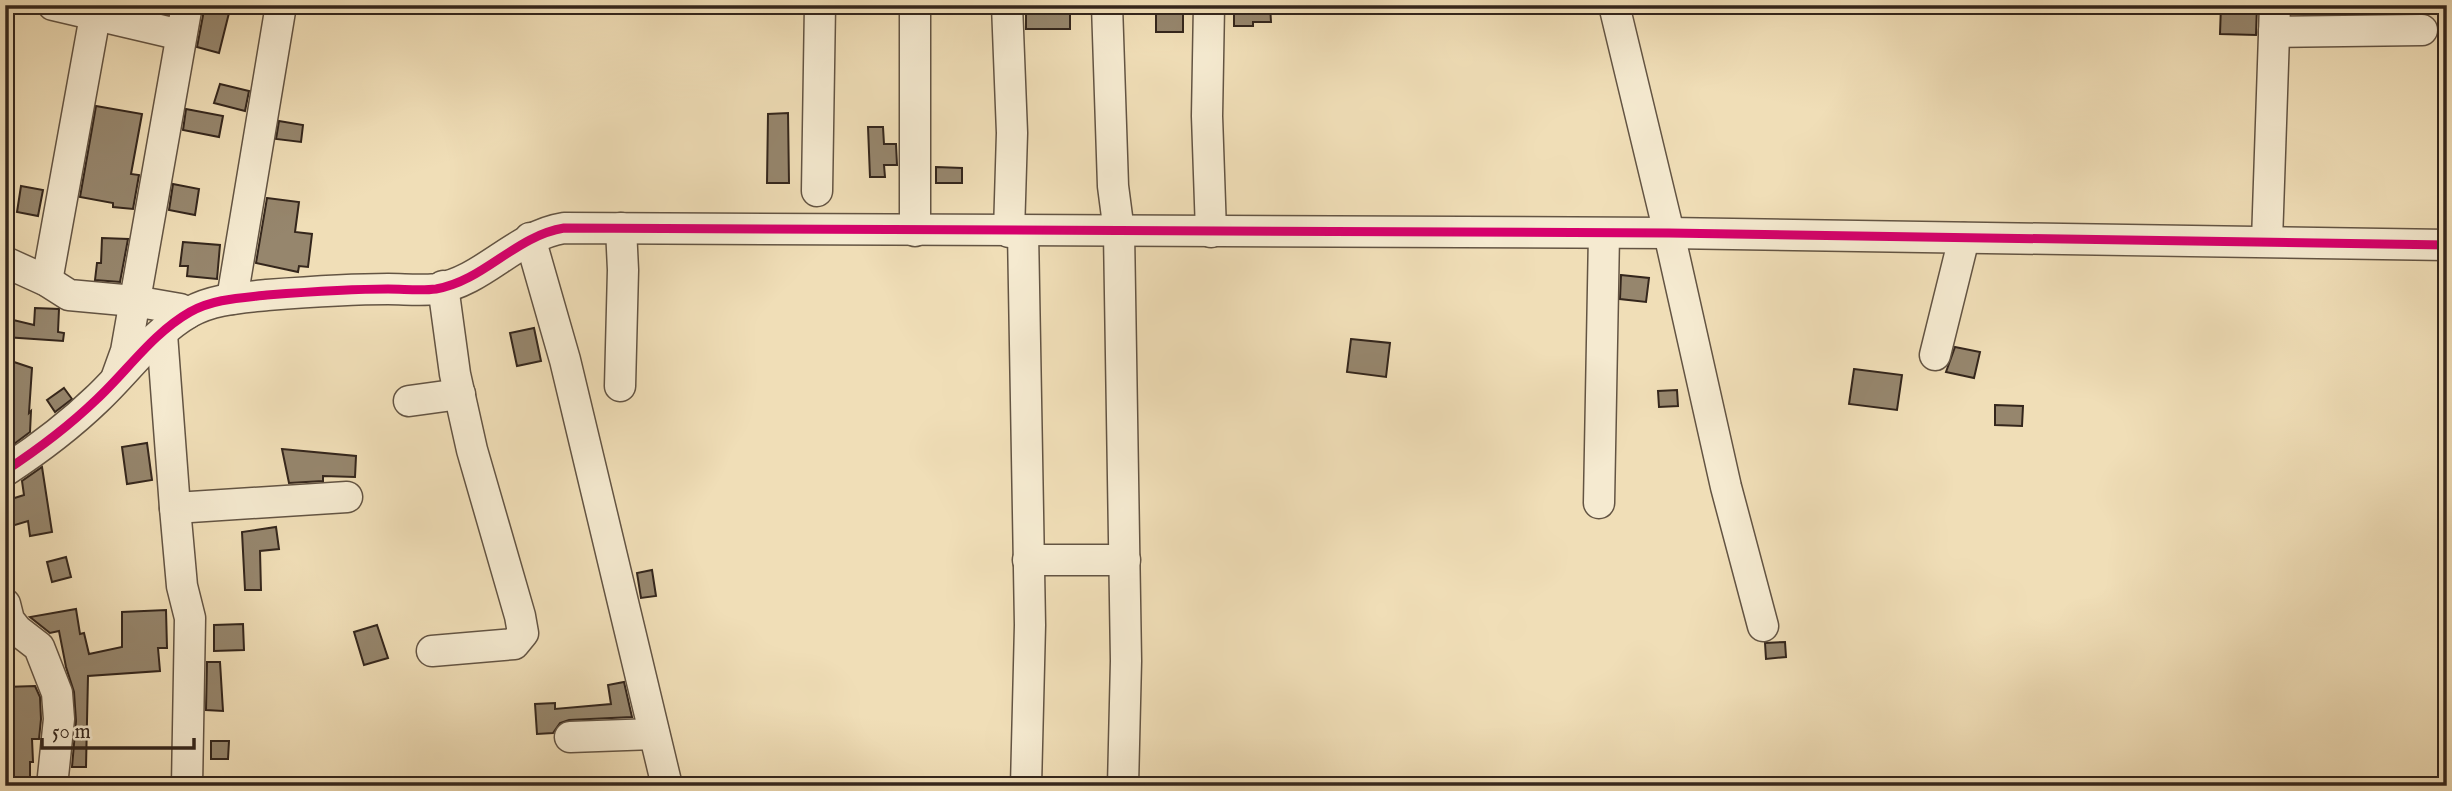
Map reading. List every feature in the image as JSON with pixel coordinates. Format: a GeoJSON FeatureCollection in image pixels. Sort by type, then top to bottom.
{"type":"FeatureCollection","features":[{"type":"Feature","properties":{"kind":"street"},"geometry":{"type":"LineString","coordinates":[[53,5],[96,10],[181,35]]}},
{"type":"Feature","properties":{"kind":"street"},"geometry":{"type":"LineString","coordinates":[[116,377],[127,351],[187,5]]}},
{"type":"Feature","properties":{"kind":"street"},"geometry":{"type":"LineString","coordinates":[[232,299],[281,5]]}},
{"type":"Feature","properties":{"kind":"street"},"geometry":{"type":"LineString","coordinates":[[817,191],[820,5]]}},
{"type":"Feature","properties":{"kind":"street"},"geometry":{"type":"LineString","coordinates":[[915,5],[915,231]]}},
{"type":"Feature","properties":{"kind":"street"},"geometry":{"type":"LineString","coordinates":[[1007,5],[1030,625],[1026,786]]}},
{"type":"Feature","properties":{"kind":"street"},"geometry":{"type":"LineString","coordinates":[[1107,5],[1113,186],[1119,232],[1126,661],[1123,786]]}},
{"type":"Feature","properties":{"kind":"street"},"geometry":{"type":"LineString","coordinates":[[1209,5],[1207,116],[1211,232]]}},
{"type":"Feature","properties":{"kind":"street"},"geometry":{"type":"LineString","coordinates":[[1614,5],[1726,486],[1763,626]]}},
{"type":"Feature","properties":{"kind":"street"},"geometry":{"type":"LineString","coordinates":[[47,281],[96,10]]}},
{"type":"Feature","properties":{"kind":"street"},"geometry":{"type":"LineString","coordinates":[[2267,241],[2274,18],[2422,30]]}},
{"type":"Feature","properties":{"kind":"street"},"geometry":{"type":"LineString","coordinates":[[5,471],[31,455],[98,398],[116,377],[162,334],[188,313],[208,304],[232,299],[328,290],[439,289],[464,282],[530,238],[564,228],[1669,233],[2447,244]]}},
{"type":"Feature","properties":{"kind":"street"},"geometry":{"type":"LineString","coordinates":[[620,386],[623,270],[621,229]]}},
{"type":"Feature","properties":{"kind":"street"},"geometry":{"type":"LineString","coordinates":[[1599,503],[1604,234]]}},
{"type":"Feature","properties":{"kind":"street"},"geometry":{"type":"LineString","coordinates":[[530,238],[571,385],[667,786]]}},
{"type":"Feature","properties":{"kind":"street"},"geometry":{"type":"LineString","coordinates":[[1935,355],[1964,238]]}},
{"type":"Feature","properties":{"kind":"street"},"geometry":{"type":"LineString","coordinates":[[5,262],[47,281],[69,295],[134,301],[180,309],[188,313]]}},
{"type":"Feature","properties":{"kind":"street"},"geometry":{"type":"LineString","coordinates":[[432,651],[514,644],[523,633],[472,450],[443,286]]}},
{"type":"Feature","properties":{"kind":"street"},"geometry":{"type":"LineString","coordinates":[[162,334],[182,586],[190,618],[187,786]]}},
{"type":"Feature","properties":{"kind":"street"},"geometry":{"type":"LineString","coordinates":[[409,401],[460,394]]}},
{"type":"Feature","properties":{"kind":"street"},"geometry":{"type":"LineString","coordinates":[[176,508],[347,498]]}},
{"type":"Feature","properties":{"kind":"street"},"geometry":{"type":"LineString","coordinates":[[1028,561],[1125,561]]}},
{"type":"Feature","properties":{"kind":"street"},"geometry":{"type":"LineString","coordinates":[[5,604],[9,620],[39,648],[57,693],[59,719],[52,786]]}},
{"type":"Feature","properties":{"kind":"street"},"geometry":{"type":"LineString","coordinates":[[570,737],[654,734]]}},
{"type":"Feature","properties":{"kind":"building"},"geometry":{"type":"Polygon","coordinates":[[[205,5],[231,5],[219,53],[197,47],[205,5]]]}},
{"type":"Feature","properties":{"kind":"building"},"geometry":{"type":"Polygon","coordinates":[[[1026,5],[1070,5],[1070,29],[1026,29],[1026,5]]]}},
{"type":"Feature","properties":{"kind":"building"},"geometry":{"type":"Polygon","coordinates":[[[1234,5],[1270,5],[1271,22],[1234,26],[1234,5]]]}},
{"type":"Feature","properties":{"kind":"building"},"geometry":{"type":"Polygon","coordinates":[[[2221,5],[2257,5],[2256,35],[2220,34],[2221,5]]]}},
{"type":"Feature","properties":{"kind":"building"},"geometry":{"type":"Polygon","coordinates":[[[1156,14],[1183,14],[1183,32],[1156,32],[1156,14]]]}},
{"type":"Feature","properties":{"kind":"building"},"geometry":{"type":"Polygon","coordinates":[[[220,84],[249,91],[245,111],[214,103],[220,84]]]}},
{"type":"Feature","properties":{"kind":"building"},"geometry":{"type":"Polygon","coordinates":[[[96,106],[142,114],[131,174],[139,175],[133,209],[113,207],[113,203],[80,197],[96,106]]]}},
{"type":"Feature","properties":{"kind":"building"},"geometry":{"type":"Polygon","coordinates":[[[186,109],[223,116],[219,137],[183,130],[186,109]]]}},
{"type":"Feature","properties":{"kind":"building"},"geometry":{"type":"Polygon","coordinates":[[[788,113],[789,183],[767,183],[768,114],[788,113]]]}},
{"type":"Feature","properties":{"kind":"building"},"geometry":{"type":"Polygon","coordinates":[[[279,121],[303,125],[301,142],[276,139],[279,121]]]}},
{"type":"Feature","properties":{"kind":"building"},"geometry":{"type":"Polygon","coordinates":[[[868,127],[883,127],[884,144],[896,144],[897,165],[884,165],[885,177],[870,177],[868,127]]]}},
{"type":"Feature","properties":{"kind":"building"},"geometry":{"type":"Polygon","coordinates":[[[936,167],[962,168],[962,183],[936,183],[936,167]]]}},
{"type":"Feature","properties":{"kind":"building"},"geometry":{"type":"Polygon","coordinates":[[[173,184],[199,189],[195,215],[169,210],[173,184]]]}},
{"type":"Feature","properties":{"kind":"building"},"geometry":{"type":"Polygon","coordinates":[[[21,186],[43,190],[38,216],[17,212],[21,186]]]}},
{"type":"Feature","properties":{"kind":"building"},"geometry":{"type":"Polygon","coordinates":[[[267,198],[299,202],[295,232],[312,234],[308,267],[299,266],[298,272],[256,263],[267,198]]]}},
{"type":"Feature","properties":{"kind":"building"},"geometry":{"type":"Polygon","coordinates":[[[102,238],[128,239],[120,282],[95,280],[97,263],[101,263],[102,238]]]}},
{"type":"Feature","properties":{"kind":"building"},"geometry":{"type":"Polygon","coordinates":[[[183,242],[220,245],[217,279],[187,276],[188,266],[180,266],[183,242]]]}},
{"type":"Feature","properties":{"kind":"building"},"geometry":{"type":"Polygon","coordinates":[[[1621,275],[1649,278],[1646,302],[1620,299],[1621,275]]]}},
{"type":"Feature","properties":{"kind":"building"},"geometry":{"type":"Polygon","coordinates":[[[35,308],[59,309],[58,332],[64,333],[63,341],[5,337],[5,318],[34,325],[35,308]]]}},
{"type":"Feature","properties":{"kind":"building"},"geometry":{"type":"Polygon","coordinates":[[[534,328],[541,361],[517,366],[510,333],[534,328]]]}},
{"type":"Feature","properties":{"kind":"building"},"geometry":{"type":"Polygon","coordinates":[[[1351,339],[1390,343],[1386,377],[1347,372],[1351,339]]]}},
{"type":"Feature","properties":{"kind":"building"},"geometry":{"type":"Polygon","coordinates":[[[1955,347],[1980,352],[1974,378],[1946,372],[1955,347]]]}},
{"type":"Feature","properties":{"kind":"building"},"geometry":{"type":"Polygon","coordinates":[[[14,362],[32,368],[29,413],[31,411],[30,432],[10,447],[11,407],[6,407],[14,362]]]}},
{"type":"Feature","properties":{"kind":"building"},"geometry":{"type":"Polygon","coordinates":[[[1854,369],[1902,375],[1897,410],[1849,404],[1854,369]]]}},
{"type":"Feature","properties":{"kind":"building"},"geometry":{"type":"Polygon","coordinates":[[[64,388],[72,399],[55,412],[47,400],[64,388]]]}},
{"type":"Feature","properties":{"kind":"building"},"geometry":{"type":"Polygon","coordinates":[[[1677,390],[1678,406],[1659,407],[1658,391],[1677,390]]]}},
{"type":"Feature","properties":{"kind":"building"},"geometry":{"type":"Polygon","coordinates":[[[1995,405],[2023,406],[2022,426],[1995,425],[1995,405]]]}},
{"type":"Feature","properties":{"kind":"building"},"geometry":{"type":"Polygon","coordinates":[[[147,443],[152,480],[127,484],[122,447],[147,443]]]}},
{"type":"Feature","properties":{"kind":"building"},"geometry":{"type":"Polygon","coordinates":[[[282,449],[356,456],[355,477],[323,476],[323,481],[289,483],[282,449]]]}},
{"type":"Feature","properties":{"kind":"building"},"geometry":{"type":"Polygon","coordinates":[[[42,467],[52,532],[30,536],[28,521],[5,528],[5,501],[24,495],[22,481],[42,467]]]}},
{"type":"Feature","properties":{"kind":"building"},"geometry":{"type":"Polygon","coordinates":[[[276,527],[279,549],[260,551],[261,590],[245,590],[242,532],[276,527]]]}},
{"type":"Feature","properties":{"kind":"building"},"geometry":{"type":"Polygon","coordinates":[[[66,557],[71,577],[52,582],[47,562],[66,557]]]}},
{"type":"Feature","properties":{"kind":"building"},"geometry":{"type":"Polygon","coordinates":[[[652,570],[656,596],[641,598],[637,573],[652,570]]]}},
{"type":"Feature","properties":{"kind":"building"},"geometry":{"type":"Polygon","coordinates":[[[76,609],[80,634],[84,633],[89,654],[122,647],[122,612],[166,610],[167,648],[158,648],[160,671],[88,676],[86,767],[72,767],[76,721],[74,692],[59,631],[50,633],[30,617],[76,609]]]}},
{"type":"Feature","properties":{"kind":"building"},"geometry":{"type":"Polygon","coordinates":[[[243,624],[244,650],[214,651],[214,625],[243,624]]]}},
{"type":"Feature","properties":{"kind":"building"},"geometry":{"type":"Polygon","coordinates":[[[377,625],[388,658],[364,665],[354,632],[377,625]]]}},
{"type":"Feature","properties":{"kind":"building"},"geometry":{"type":"Polygon","coordinates":[[[1785,642],[1786,657],[1766,659],[1765,643],[1785,642]]]}},
{"type":"Feature","properties":{"kind":"building"},"geometry":{"type":"Polygon","coordinates":[[[207,662],[220,662],[223,711],[206,710],[207,662]]]}},
{"type":"Feature","properties":{"kind":"building"},"geometry":{"type":"Polygon","coordinates":[[[624,682],[632,717],[569,720],[560,723],[553,733],[537,734],[535,704],[555,703],[555,709],[611,704],[608,685],[624,682]]]}},
{"type":"Feature","properties":{"kind":"building"},"geometry":{"type":"Polygon","coordinates":[[[35,686],[40,697],[41,719],[39,739],[32,739],[30,786],[12,786],[9,724],[5,724],[5,687],[35,686]]]}},
{"type":"Feature","properties":{"kind":"building"},"geometry":{"type":"Polygon","coordinates":[[[211,741],[229,741],[228,759],[211,759],[211,741]]]}},
{"type":"Feature","properties":{"kind":"cycle path"},"geometry":{"type":"LineString","coordinates":[[5,471],[75,419],[164,331],[190,312],[208,304],[267,295],[436,289],[469,277],[530,240],[564,228],[1669,233],[2447,245]]}}]}
